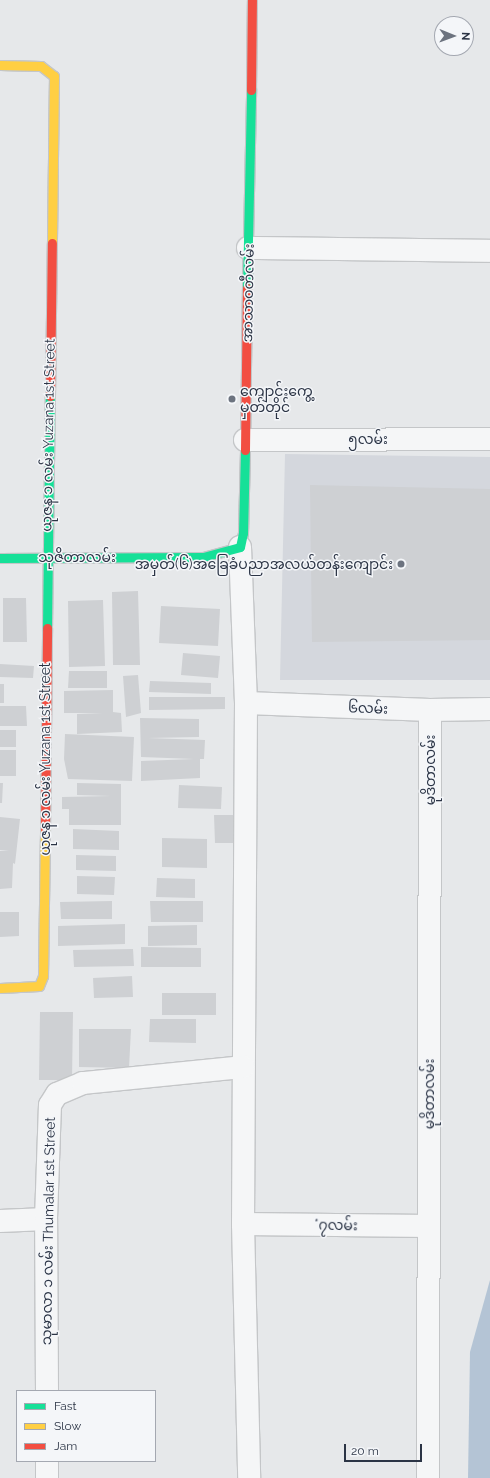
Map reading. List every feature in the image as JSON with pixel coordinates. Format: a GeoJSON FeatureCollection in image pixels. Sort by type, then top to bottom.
{"type":"FeatureCollection","features":[{"type":"Feature","properties":{"kind":"street","name":"အာသာဝတီလမ်း"},"geometry":{"type":"LineString","coordinates":[[240,547],[243,533],[252,0]]}},
{"type":"Feature","properties":{"kind":"street","name":"ယုဇန ၁ လမ်း Yuzana 1st Street"},"geometry":{"type":"LineString","coordinates":[[0,65],[41,66],[54,76],[46,558],[44,976],[39,986],[0,988]]}},
{"type":"Feature","properties":{"kind":"street"},"geometry":{"type":"LineString","coordinates":[[248,248],[490,251]]}},
{"type":"Feature","properties":{"kind":"street","name":"၅လမ်း"},"geometry":{"type":"LineString","coordinates":[[245,440],[490,439]]}},
{"type":"Feature","properties":{"kind":"street"},"geometry":{"type":"LineString","coordinates":[[240,547],[246,703],[243,1224],[249,1478]]}},
{"type":"Feature","properties":{"kind":"street","name":"သုဇိတာလမ်း"},"geometry":{"type":"LineString","coordinates":[[0,558],[203,557],[240,547]]}},
{"type":"Feature","properties":{"kind":"street","name":"၆လမ်း"},"geometry":{"type":"LineString","coordinates":[[246,703],[430,710],[490,709]]}},
{"type":"Feature","properties":{"kind":"street","name":"မုဒိတာလမ်း"},"geometry":{"type":"LineString","coordinates":[[428,1478],[430,710]]}},
{"type":"Feature","properties":{"kind":"street","name":"သုမာလာ ၁ လမ်း Thumalar 1st Street"},"geometry":{"type":"LineString","coordinates":[[47,1390],[46,1219],[50,1105],[57,1094],[83,1083],[243,1067]]}},
{"type":"Feature","properties":{"kind":"street"},"geometry":{"type":"LineString","coordinates":[[0,1221],[46,1219]]}},
{"type":"Feature","properties":{"kind":"street","name":"*၇လမ်း"},"geometry":{"type":"LineString","coordinates":[[243,1224],[429,1226]]}},
{"type":"Feature","properties":{"kind":"street"},"geometry":{"type":"LineString","coordinates":[[47,1462],[47,1478]]}},
{"type":"Feature","properties":{"kind":"shaded area"},"geometry":{"type":"Polygon","coordinates":[[[285,454],[490,457],[490,680],[280,680],[285,454]]]}},
{"type":"Feature","properties":{"kind":"water"},"geometry":{"type":"Polygon","coordinates":[[[490,1280],[490,1478],[468,1478],[470,1352],[490,1280]]]}},
{"type":"Feature","properties":{"kind":"building","name":"အမှတ်(၆)အခြေခံပညာအလယ်တန်းကျောင်း"},"geometry":{"type":"Polygon","coordinates":[[[310,485],[490,489],[490,640],[312,642],[310,485]]]}},
{"type":"Feature","properties":{"kind":"building"},"geometry":{"type":"Polygon","coordinates":[[[138,591],[140,665],[113,665],[112,592],[138,591]]]}},
{"type":"Feature","properties":{"kind":"building"},"geometry":{"type":"Polygon","coordinates":[[[3,598],[26,598],[27,642],[3,642],[3,598]]]}},
{"type":"Feature","properties":{"kind":"building"},"geometry":{"type":"Polygon","coordinates":[[[103,600],[105,666],[69,667],[68,601],[103,600]]]}},
{"type":"Feature","properties":{"kind":"building"},"geometry":{"type":"Polygon","coordinates":[[[161,606],[220,609],[218,646],[159,643],[161,606]]]}},
{"type":"Feature","properties":{"kind":"building"},"geometry":{"type":"Polygon","coordinates":[[[183,653],[220,656],[218,678],[181,675],[183,653]]]}},
{"type":"Feature","properties":{"kind":"building"},"geometry":{"type":"Polygon","coordinates":[[[0,664],[34,666],[33,678],[0,677],[0,664]]]}},
{"type":"Feature","properties":{"kind":"building"},"geometry":{"type":"Polygon","coordinates":[[[69,671],[107,671],[107,688],[68,688],[69,671]]]}},
{"type":"Feature","properties":{"kind":"building"},"geometry":{"type":"Polygon","coordinates":[[[138,675],[141,713],[126,717],[123,676],[138,675]]]}},
{"type":"Feature","properties":{"kind":"building"},"geometry":{"type":"Polygon","coordinates":[[[150,681],[211,683],[211,694],[149,692],[150,681]]]}},
{"type":"Feature","properties":{"kind":"building"},"geometry":{"type":"Polygon","coordinates":[[[0,684],[4,684],[4,703],[0,703],[0,684]]]}},
{"type":"Feature","properties":{"kind":"building"},"geometry":{"type":"Polygon","coordinates":[[[113,690],[113,712],[121,713],[122,732],[77,734],[77,714],[103,713],[64,713],[64,691],[113,690]]]}},
{"type":"Feature","properties":{"kind":"building"},"geometry":{"type":"Polygon","coordinates":[[[149,697],[225,697],[225,709],[149,710],[149,697]]]}},
{"type":"Feature","properties":{"kind":"building"},"geometry":{"type":"Polygon","coordinates":[[[0,706],[26,706],[27,726],[0,726],[0,706]]]}},
{"type":"Feature","properties":{"kind":"building"},"geometry":{"type":"Polygon","coordinates":[[[140,718],[199,719],[199,737],[148,738],[205,740],[204,759],[200,759],[200,778],[141,781],[141,761],[194,759],[141,757],[140,718]]]}},
{"type":"Feature","properties":{"kind":"building"},"geometry":{"type":"Polygon","coordinates":[[[0,730],[16,730],[16,747],[0,747],[0,730]]]}},
{"type":"Feature","properties":{"kind":"building"},"geometry":{"type":"Polygon","coordinates":[[[65,734],[134,737],[132,781],[68,779],[64,759],[65,734]]]}},
{"type":"Feature","properties":{"kind":"building"},"geometry":{"type":"Polygon","coordinates":[[[0,750],[16,750],[16,776],[0,776],[0,750]]]}},
{"type":"Feature","properties":{"kind":"building"},"geometry":{"type":"Polygon","coordinates":[[[0,783],[3,783],[2,803],[0,803],[0,783]]]}},
{"type":"Feature","properties":{"kind":"building"},"geometry":{"type":"Polygon","coordinates":[[[77,783],[121,784],[121,825],[69,825],[69,809],[62,809],[62,797],[111,796],[77,795],[77,783]]]}},
{"type":"Feature","properties":{"kind":"building"},"geometry":{"type":"Polygon","coordinates":[[[179,785],[222,787],[221,809],[178,808],[179,785]]]}},
{"type":"Feature","properties":{"kind":"building"},"geometry":{"type":"Polygon","coordinates":[[[214,815],[235,815],[236,843],[215,843],[214,815]]]}},
{"type":"Feature","properties":{"kind":"building"},"geometry":{"type":"Polygon","coordinates":[[[0,817],[20,819],[15,864],[13,863],[12,888],[0,889],[0,851],[9,850],[0,850],[0,817]]]}},
{"type":"Feature","properties":{"kind":"building"},"geometry":{"type":"Polygon","coordinates":[[[73,829],[119,831],[119,850],[73,849],[73,829]]]}},
{"type":"Feature","properties":{"kind":"building"},"geometry":{"type":"Polygon","coordinates":[[[162,838],[207,839],[207,868],[162,867],[162,838]]]}},
{"type":"Feature","properties":{"kind":"building"},"geometry":{"type":"Polygon","coordinates":[[[76,855],[116,856],[116,871],[76,870],[76,855]]]}},
{"type":"Feature","properties":{"kind":"building"},"geometry":{"type":"Polygon","coordinates":[[[77,876],[115,877],[114,895],[77,894],[77,876]]]}},
{"type":"Feature","properties":{"kind":"building"},"geometry":{"type":"Polygon","coordinates":[[[157,878],[195,879],[195,898],[156,897],[157,878]]]}},
{"type":"Feature","properties":{"kind":"building"},"geometry":{"type":"Polygon","coordinates":[[[112,901],[112,919],[61,919],[60,902],[112,901]]]}},
{"type":"Feature","properties":{"kind":"building"},"geometry":{"type":"Polygon","coordinates":[[[150,901],[203,901],[203,922],[151,922],[150,901]]]}},
{"type":"Feature","properties":{"kind":"building"},"geometry":{"type":"Polygon","coordinates":[[[0,912],[19,912],[19,936],[0,937],[0,912]]]}},
{"type":"Feature","properties":{"kind":"building"},"geometry":{"type":"Polygon","coordinates":[[[125,924],[125,944],[58,946],[58,926],[125,924]]]}},
{"type":"Feature","properties":{"kind":"building"},"geometry":{"type":"Polygon","coordinates":[[[197,925],[197,945],[148,946],[148,926],[197,925]]]}},
{"type":"Feature","properties":{"kind":"building"},"geometry":{"type":"Polygon","coordinates":[[[141,947],[201,948],[201,967],[141,967],[141,947]]]}},
{"type":"Feature","properties":{"kind":"building"},"geometry":{"type":"Polygon","coordinates":[[[133,949],[134,966],[74,967],[73,950],[133,949]]]}},
{"type":"Feature","properties":{"kind":"building"},"geometry":{"type":"Polygon","coordinates":[[[132,976],[133,997],[94,998],[93,978],[132,976]]]}},
{"type":"Feature","properties":{"kind":"building"},"geometry":{"type":"Polygon","coordinates":[[[162,993],[216,993],[216,1015],[162,1015],[162,993]]]}},
{"type":"Feature","properties":{"kind":"building"},"geometry":{"type":"Polygon","coordinates":[[[40,1012],[73,1012],[72,1080],[39,1080],[40,1012]]]}},
{"type":"Feature","properties":{"kind":"building"},"geometry":{"type":"Polygon","coordinates":[[[150,1019],[196,1019],[196,1043],[149,1042],[150,1019]]]}},
{"type":"Feature","properties":{"kind":"building"},"geometry":{"type":"Polygon","coordinates":[[[79,1029],[131,1029],[129,1068],[79,1067],[79,1029]]]}},
{"type":"Feature","properties":{"kind":"traffic: fast"},"geometry":{"type":"LineString","coordinates":[[247,288],[251,90]]}},
{"type":"Feature","properties":{"kind":"traffic: fast"},"geometry":{"type":"LineString","coordinates":[[47,628],[50,396]]}},
{"type":"Feature","properties":{"kind":"traffic: fast"},"geometry":{"type":"LineString","coordinates":[[0,558],[203,557],[240,547],[243,533],[245,450]]}},
{"type":"Feature","properties":{"kind":"traffic: slow"},"geometry":{"type":"LineString","coordinates":[[0,65],[41,66],[54,76],[52,243]]}},
{"type":"Feature","properties":{"kind":"traffic: slow"},"geometry":{"type":"LineString","coordinates":[[0,988],[39,986],[43,976],[45,829]]}},
{"type":"Feature","properties":{"kind":"traffic: jam"},"geometry":{"type":"LineString","coordinates":[[251,90],[252,0]]}},
{"type":"Feature","properties":{"kind":"traffic: jam"},"geometry":{"type":"LineString","coordinates":[[50,396],[52,243]]}},
{"type":"Feature","properties":{"kind":"traffic: jam"},"geometry":{"type":"LineString","coordinates":[[245,450],[247,288]]}},
{"type":"Feature","properties":{"kind":"traffic: jam"},"geometry":{"type":"LineString","coordinates":[[45,829],[47,628]]}},
{"type":"Feature","properties":{"kind":"place","name":"ကျောင်းကွေ့ မှတ်တိုင်"},"geometry":{"type":"Point","coordinates":[232,399]}},
{"type":"Feature","properties":{"kind":"place","name":"အမှတ်(၆)အခြေခံပညာအလယ်တန်းကျောင်း"},"geometry":{"type":"Point","coordinates":[401,564]}}]}
